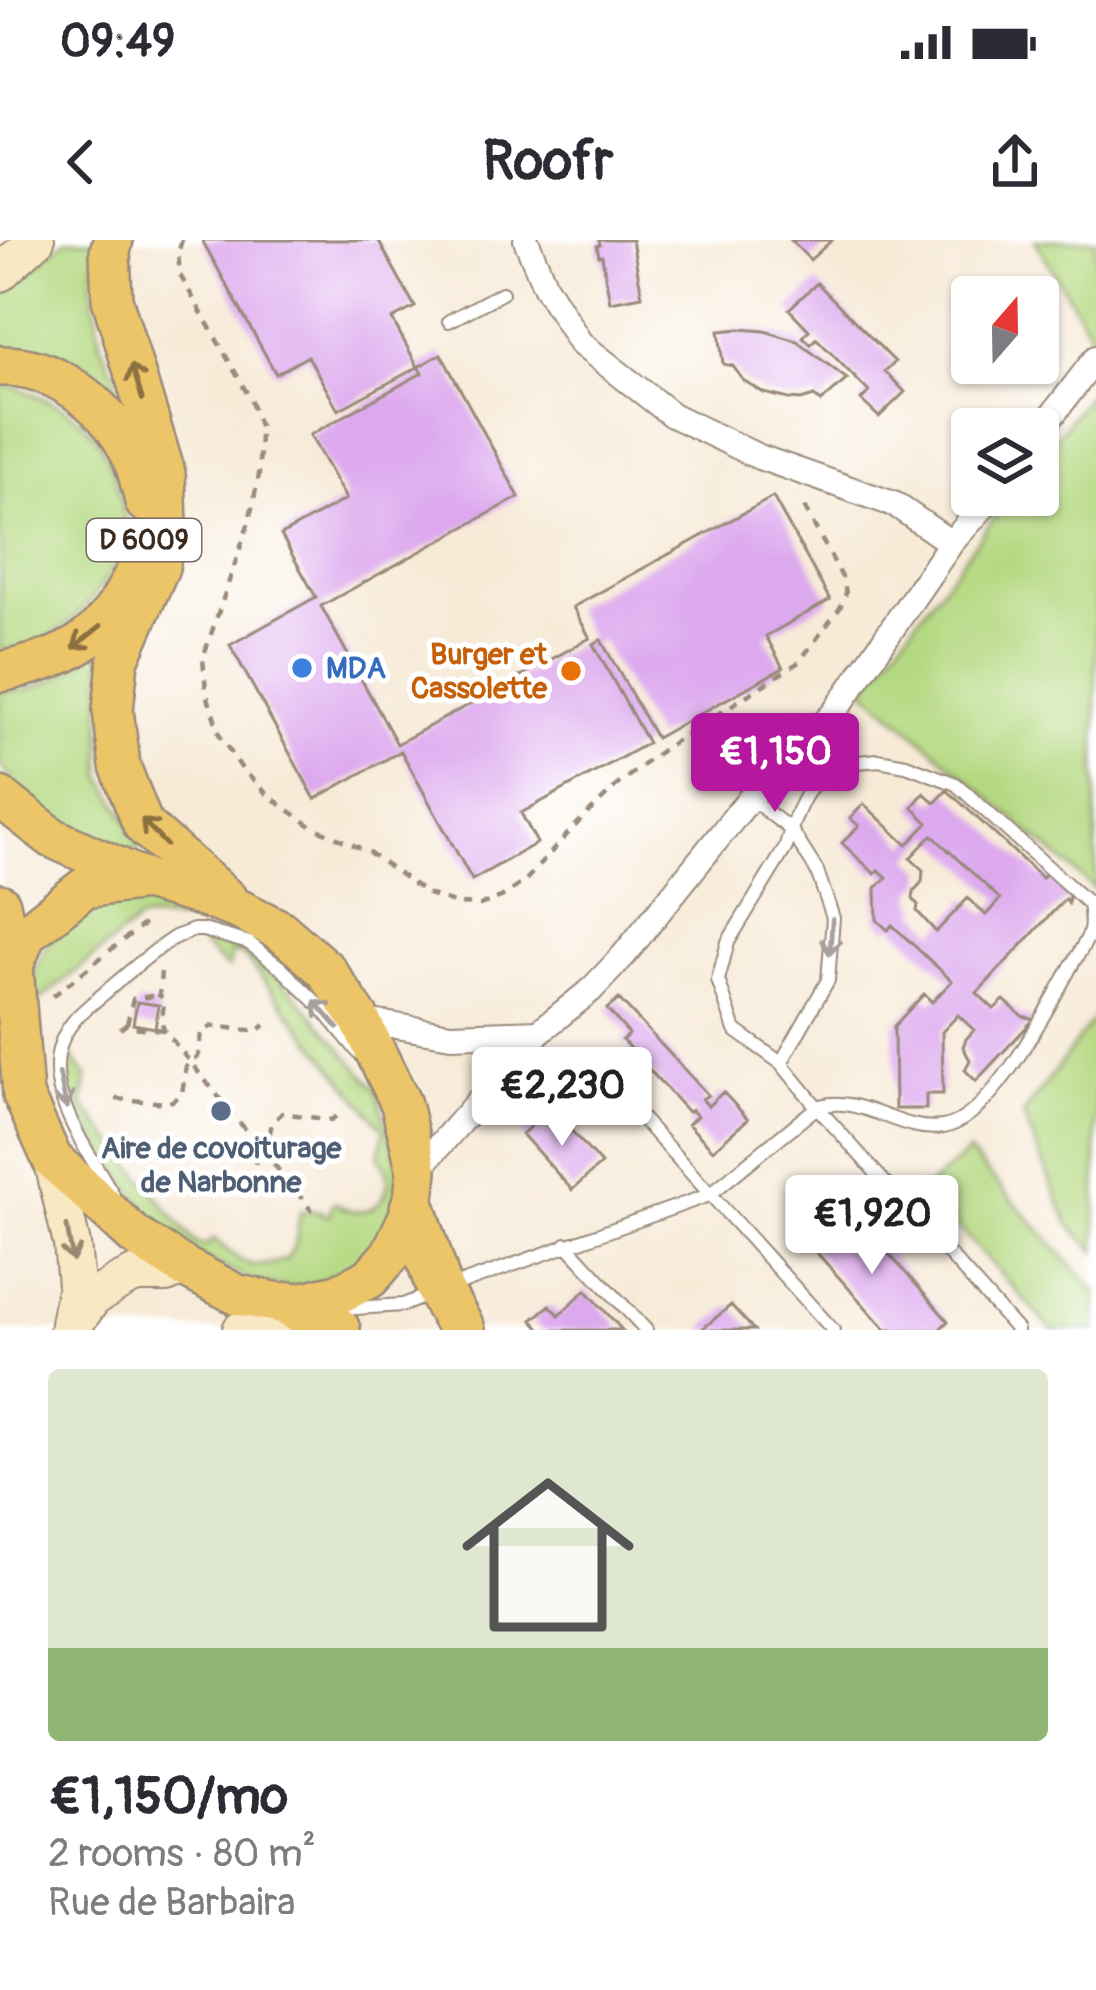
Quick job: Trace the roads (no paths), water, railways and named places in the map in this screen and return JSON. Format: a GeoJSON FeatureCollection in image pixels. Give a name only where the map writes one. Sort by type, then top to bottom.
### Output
{"type":"FeatureCollection","features":[{"type":"Feature","properties":{"kind":"highway"},"geometry":{"type":"LineString","coordinates":[[415,1189],[451,1310]]}},
{"type":"Feature","properties":{"kind":"highway"},"geometry":{"type":"LineString","coordinates":[[281,1317],[337,1330]]}},
{"type":"Feature","properties":{"kind":"main road"},"geometry":{"type":"LineString","coordinates":[[113,240],[112,298],[165,473],[167,524],[159,567],[118,661],[113,710],[120,766],[143,826],[240,910]]}},
{"type":"Feature","properties":{"kind":"main road","name":"D 6009"},"geometry":{"type":"LineString","coordinates":[[0,366],[43,373],[95,405],[130,452],[146,508],[138,566],[103,624],[82,645],[44,663],[0,672]]}},
{"type":"Feature","properties":{"kind":"main road"},"geometry":{"type":"LineString","coordinates":[[0,797],[53,838],[146,880],[240,910],[280,930],[326,970],[360,1020],[401,1104],[415,1189],[392,1254],[370,1278],[281,1317],[184,1268],[135,1236],[52,1159],[0,1042]]}},
{"type":"Feature","properties":{"kind":"main road"},"geometry":{"type":"LineString","coordinates":[[14,966],[26,934],[84,888],[146,880]]}},
{"type":"Feature","properties":{"kind":"main road"},"geometry":{"type":"LineString","coordinates":[[0,904],[14,966],[23,1095]]}},
{"type":"Feature","properties":{"kind":"street"},"geometry":{"type":"LineString","coordinates":[[0,246],[7,240]]}},
{"type":"Feature","properties":{"kind":"street"},"geometry":{"type":"LineString","coordinates":[[0,273],[36,240]]}},
{"type":"Feature","properties":{"kind":"street"},"geometry":{"type":"LineString","coordinates":[[526,240],[545,286],[580,343],[672,415],[759,457],[896,505],[951,543]]}},
{"type":"Feature","properties":{"kind":"street"},"geometry":{"type":"LineString","coordinates":[[1058,408],[1096,358]]}},
{"type":"Feature","properties":{"kind":"street"},"geometry":{"type":"LineString","coordinates":[[415,1189],[539,1032],[591,990],[624,955],[750,798],[834,713],[951,543],[975,516]]}},
{"type":"Feature","properties":{"kind":"street"},"geometry":{"type":"LineString","coordinates":[[360,1020],[451,1035],[539,1032]]}},
{"type":"Feature","properties":{"kind":"street"},"geometry":{"type":"LineString","coordinates":[[52,1159],[72,1244],[76,1285],[69,1330]]}},
{"type":"Feature","properties":{"kind":"street"},"geometry":{"type":"LineString","coordinates":[[69,1330],[93,1298],[121,1281],[136,1274],[166,1274],[184,1268]]}},
{"type":"Feature","properties":{"kind":"street"},"geometry":{"type":"LineString","coordinates":[[241,1330],[281,1317]]}},
{"type":"Feature","properties":{"kind":"lane"},"geometry":{"type":"LineString","coordinates":[[448,321],[502,293]]}},
{"type":"Feature","properties":{"kind":"lane"},"geometry":{"type":"LineString","coordinates":[[281,1317],[403,1305],[451,1310],[566,1244],[709,1195],[817,1107],[830,1102],[910,1124],[944,1127],[978,1109],[1030,1040],[1091,929],[1090,904],[956,784],[878,760],[834,766],[810,787],[786,847],[728,942],[718,980],[736,1030],[781,1064],[817,1107],[1017,1330]]}},
{"type":"Feature","properties":{"kind":"lane"},"geometry":{"type":"LineString","coordinates":[[750,798],[790,830],[817,871],[833,917],[828,980],[781,1064]]}},
{"type":"Feature","properties":{"kind":"lane"},"geometry":{"type":"LineString","coordinates":[[135,1236],[68,1116],[57,1054],[74,1020],[175,937],[194,930],[250,944],[320,1006],[401,1104]]}},
{"type":"Feature","properties":{"kind":"lane"},"geometry":{"type":"LineString","coordinates":[[597,1069],[833,1330]]}},
{"type":"Feature","properties":{"kind":"lane"},"geometry":{"type":"LineString","coordinates":[[566,1244],[646,1330]]}},
{"type":"Feature","properties":{"kind":"place","name":"MDA"},"geometry":{"type":"Point","coordinates":[302,668]}},
{"type":"Feature","properties":{"kind":"place","name":"Burger et Cassolette"},"geometry":{"type":"Point","coordinates":[571,671]}},
{"type":"Feature","properties":{"kind":"place","name":"Aire de covoiturage de Narbonne"},"geometry":{"type":"Point","coordinates":[221,1111]}}]}
